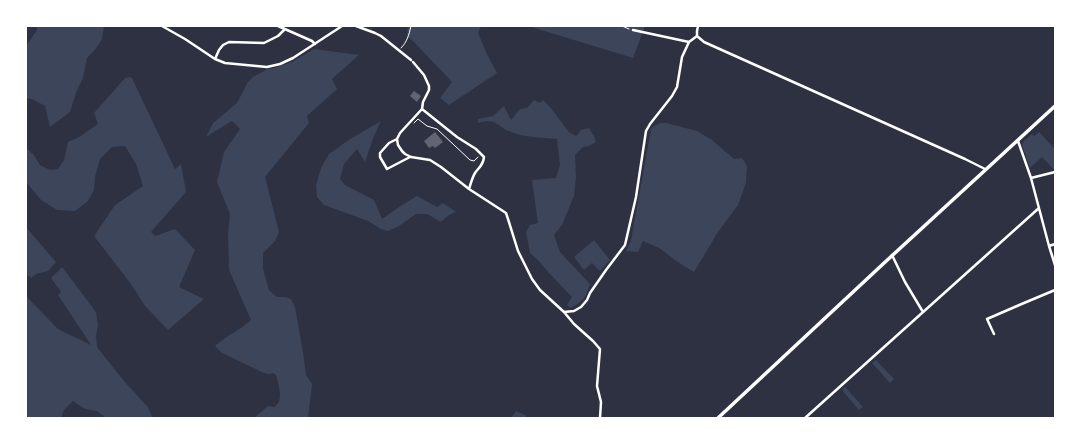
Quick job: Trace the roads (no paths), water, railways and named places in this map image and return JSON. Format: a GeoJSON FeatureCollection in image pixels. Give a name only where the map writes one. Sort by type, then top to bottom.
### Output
{"type":"FeatureCollection","features":[{"type":"Feature","properties":{"kind":"main road"},"geometry":{"type":"LineString","coordinates":[[718,418],[892,255],[1055,106]]}},
{"type":"Feature","properties":{"kind":"street"},"geometry":{"type":"LineString","coordinates":[[162,26],[215,59],[225,63],[267,67],[280,64],[293,58],[342,26]]}},
{"type":"Feature","properties":{"kind":"street"},"geometry":{"type":"LineString","coordinates":[[278,26],[312,41],[315,44]]}},
{"type":"Feature","properties":{"kind":"street"},"geometry":{"type":"LineString","coordinates":[[356,26],[381,36],[399,50],[412,61],[424,75],[429,86],[429,90],[423,102],[422,110],[400,133],[398,145],[402,151],[411,157],[430,160],[469,189],[506,213],[518,251],[532,279],[540,290],[600,349],[598,386],[601,402],[600,418]]}},
{"type":"Feature","properties":{"kind":"street"},"geometry":{"type":"LineString","coordinates":[[697,36],[698,26]]}},
{"type":"Feature","properties":{"kind":"street"},"geometry":{"type":"LineString","coordinates":[[215,59],[223,45],[229,42],[264,43],[278,36],[285,29]]}},
{"type":"Feature","properties":{"kind":"street"},"geometry":{"type":"LineString","coordinates":[[633,30],[689,42]]}},
{"type":"Feature","properties":{"kind":"street"},"geometry":{"type":"LineString","coordinates":[[564,312],[574,311],[588,300],[594,287],[625,245],[636,197],[646,131],[677,87],[682,57],[689,42],[697,36]]}},
{"type":"Feature","properties":{"kind":"street"},"geometry":{"type":"LineString","coordinates":[[697,36],[704,42],[986,169]]}},
{"type":"Feature","properties":{"kind":"street"},"geometry":{"type":"LineString","coordinates":[[422,110],[484,157],[484,162],[471,180],[469,189]]}},
{"type":"Feature","properties":{"kind":"street"},"geometry":{"type":"LineString","coordinates":[[398,139],[388,143],[380,153],[380,157],[387,169],[411,157]]}},
{"type":"Feature","properties":{"kind":"street"},"geometry":{"type":"LineString","coordinates":[[1018,140],[1031,178],[1055,265]]}},
{"type":"Feature","properties":{"kind":"street"},"geometry":{"type":"LineString","coordinates":[[1031,178],[1055,172]]}},
{"type":"Feature","properties":{"kind":"street"},"geometry":{"type":"LineString","coordinates":[[805,418],[1039,208]]}},
{"type":"Feature","properties":{"kind":"street"},"geometry":{"type":"LineString","coordinates":[[1049,246],[1055,244]]}},
{"type":"Feature","properties":{"kind":"street"},"geometry":{"type":"LineString","coordinates":[[892,255],[904,282],[923,312]]}},
{"type":"Feature","properties":{"kind":"street"},"geometry":{"type":"LineString","coordinates":[[994,334],[987,319],[1055,290]]}}]}
